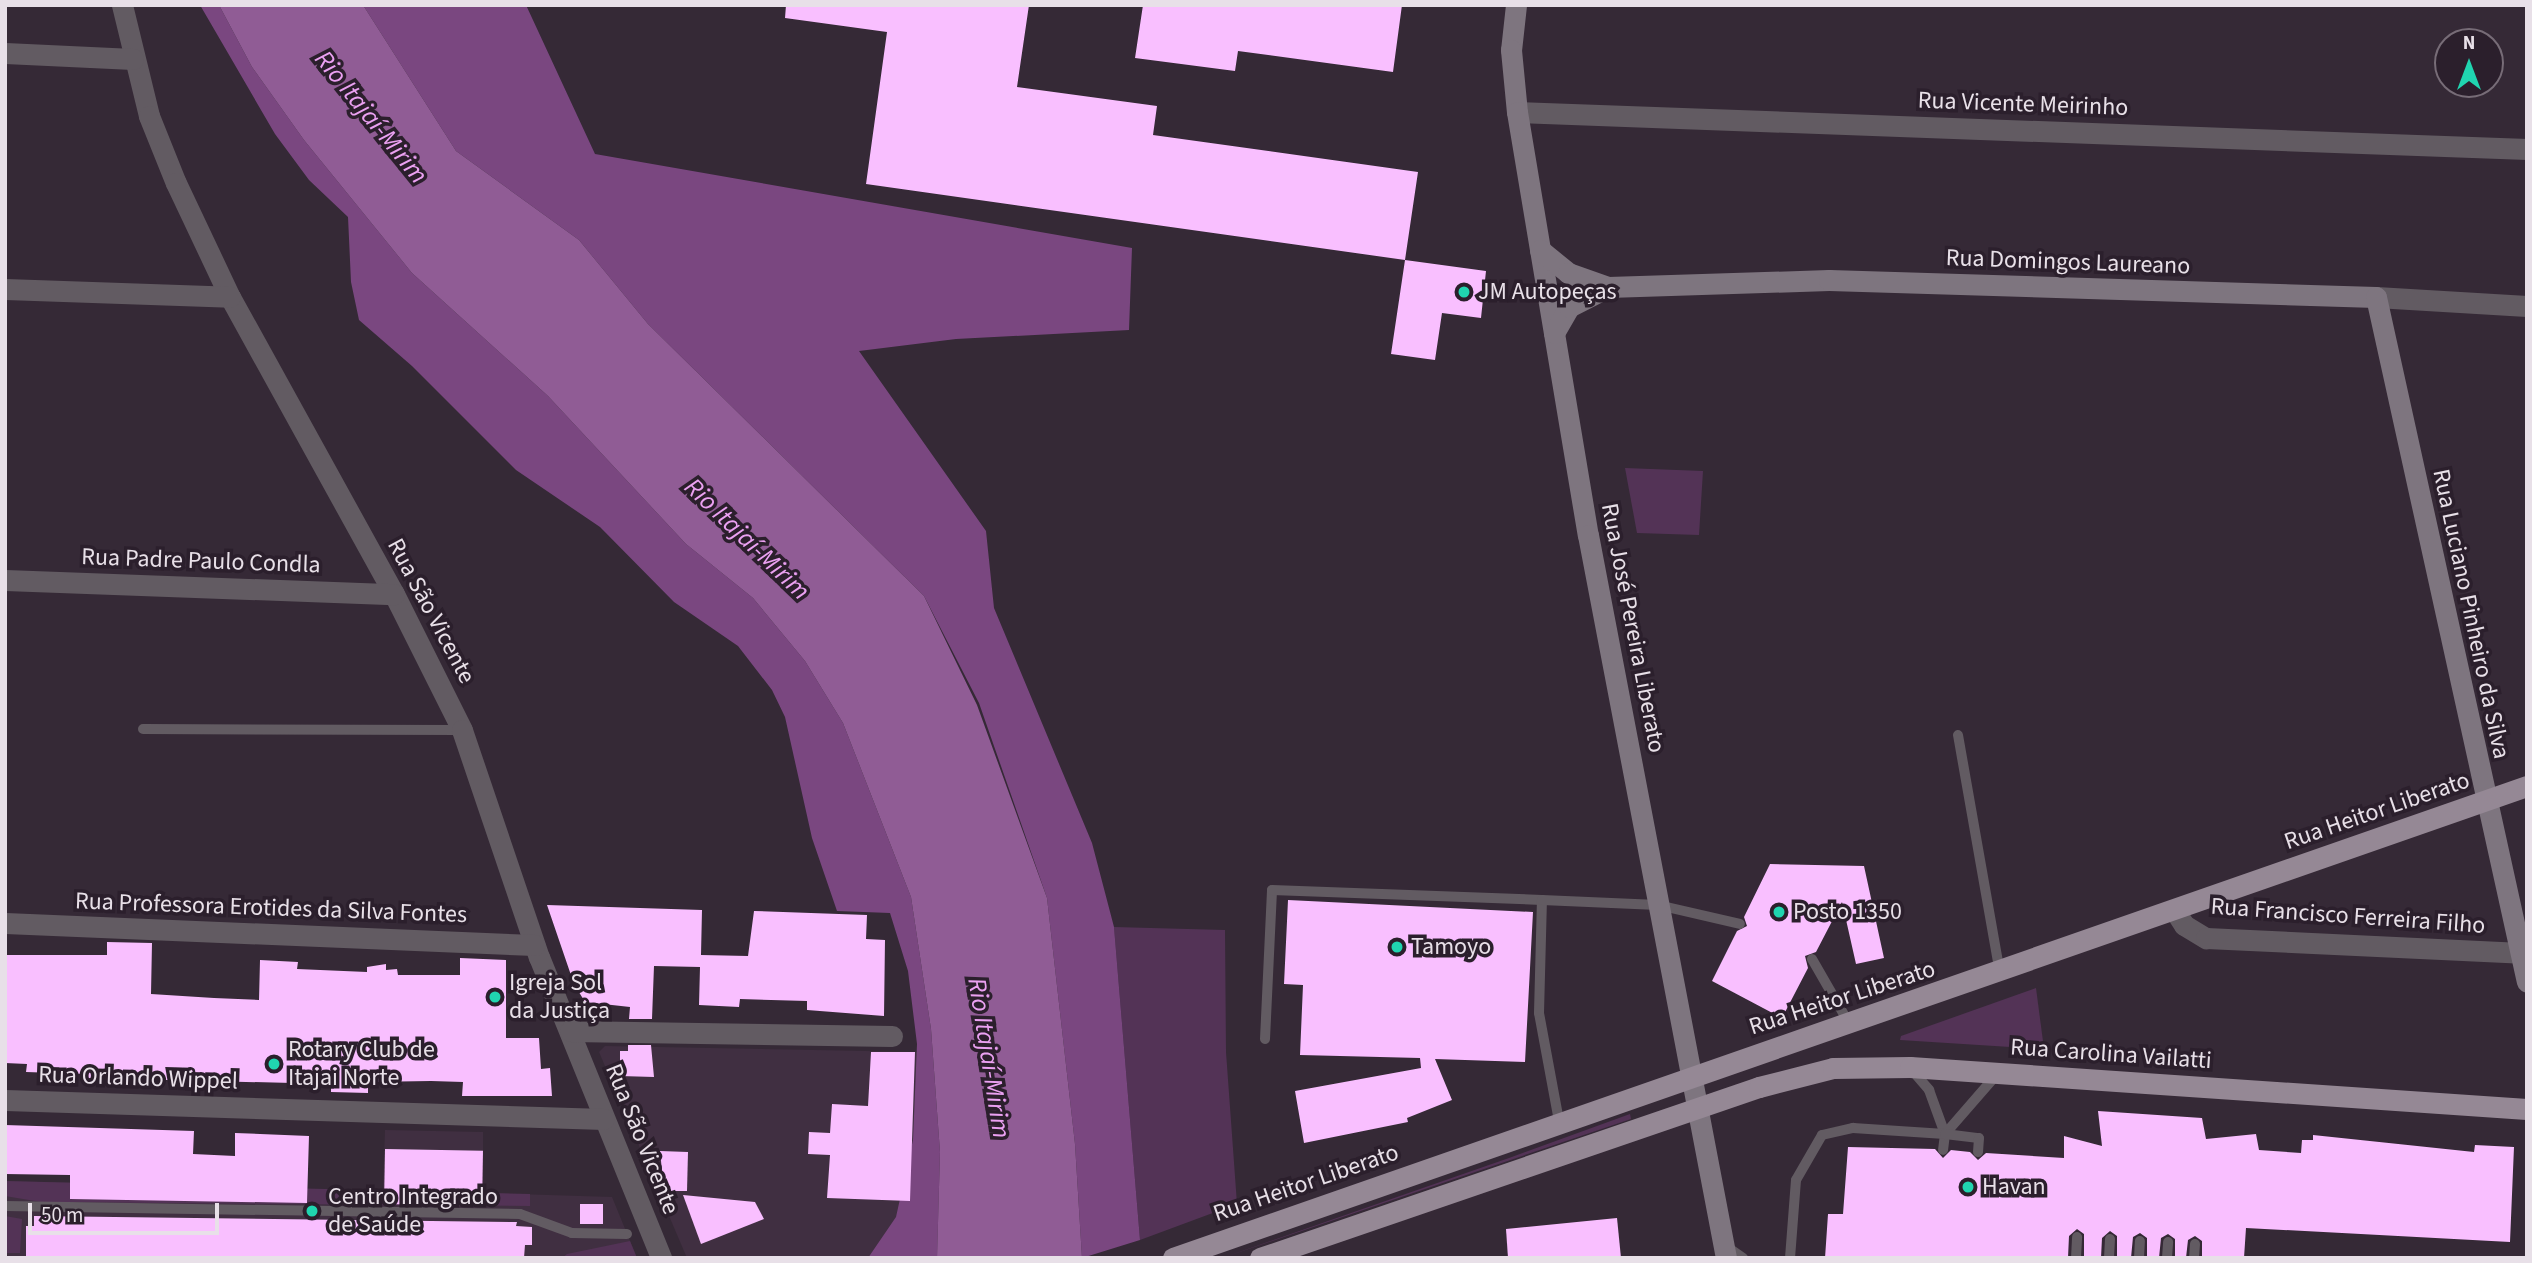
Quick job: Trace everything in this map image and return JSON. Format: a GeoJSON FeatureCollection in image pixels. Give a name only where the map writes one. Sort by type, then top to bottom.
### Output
{"type":"FeatureCollection","features":[{"type":"Feature","properties":{"kind":"main road","name":"Rua José Pereira Liberato"},"geometry":{"type":"LineString","coordinates":[[1516,5],[1511,50],[1517,112],[1540,250],[1658,905],[1725,1251]]}},
{"type":"Feature","properties":{"kind":"main road","name":"Rua Domingos Laureano"},"geometry":{"type":"LineString","coordinates":[[1540,250],[1568,274],[1608,287],[1829,280],[2376,298]]}},
{"type":"Feature","properties":{"kind":"main road","name":"Rua Domingos Laureano"},"geometry":{"type":"LineString","coordinates":[[1554,333],[1569,307],[1608,287]]}},
{"type":"Feature","properties":{"kind":"main road","name":"Rua Luciano Pinheiro da Silva"},"geometry":{"type":"LineString","coordinates":[[2376,298],[2484,802],[2525,953],[2527,982]]}},
{"type":"Feature","properties":{"kind":"main road","name":"Rua Heitor Liberato"},"geometry":{"type":"LineString","coordinates":[[1173,1258],[1559,1121],[1850,1025],[2527,786]]}},
{"type":"Feature","properties":{"kind":"main road","name":"Rua Carolina Vailatti"},"geometry":{"type":"LineString","coordinates":[[1697,1107],[1833,1069],[1910,1067],[2527,1109]]}},
{"type":"Feature","properties":{"kind":"main road"},"geometry":{"type":"LineString","coordinates":[[1260,1258],[1697,1107]]}},
{"type":"Feature","properties":{"kind":"street","name":"Rua São Vicente"},"geometry":{"type":"LineString","coordinates":[[122,5],[133,59],[176,183],[230,297],[394,594],[462,730],[535,945],[661,1258]]}},
{"type":"Feature","properties":{"kind":"street"},"geometry":{"type":"LineString","coordinates":[[5,53],[133,59]]}},
{"type":"Feature","properties":{"kind":"street","name":"Rua Vicente Meirinho"},"geometry":{"type":"LineString","coordinates":[[1517,112],[2527,149]]}},
{"type":"Feature","properties":{"kind":"street"},"geometry":{"type":"LineString","coordinates":[[5,289],[230,297]]}},
{"type":"Feature","properties":{"kind":"street","name":"Rua Domingos Laureano"},"geometry":{"type":"LineString","coordinates":[[2376,298],[2527,306]]}},
{"type":"Feature","properties":{"kind":"street","name":"Rua Padre Paulo Condla"},"geometry":{"type":"LineString","coordinates":[[5,580],[394,594]]}},
{"type":"Feature","properties":{"kind":"street","name":"Rua Francisco Ferreira Filho"},"geometry":{"type":"LineString","coordinates":[[2175,911],[2184,925],[2206,937],[2525,953]]}},
{"type":"Feature","properties":{"kind":"street","name":"Rua Professora Erotides da Silva Fontes"},"geometry":{"type":"LineString","coordinates":[[5,923],[535,945]]}},
{"type":"Feature","properties":{"kind":"street"},"geometry":{"type":"LineString","coordinates":[[570,1031],[891,1036]]}},
{"type":"Feature","properties":{"kind":"street","name":"Rua Orlando Wippel"},"geometry":{"type":"LineString","coordinates":[[5,1100],[604,1119]]}},
{"type":"Feature","properties":{"kind":"lane"},"geometry":{"type":"LineString","coordinates":[[143,729],[462,730]]}},
{"type":"Feature","properties":{"kind":"lane"},"geometry":{"type":"LineString","coordinates":[[1958,735],[2000,972]]}},
{"type":"Feature","properties":{"kind":"lane"},"geometry":{"type":"LineString","coordinates":[[1265,1039],[1272,890],[1658,905],[1740,925]]}},
{"type":"Feature","properties":{"kind":"lane"},"geometry":{"type":"LineString","coordinates":[[1542,900],[1539,1013],[1559,1121]]}},
{"type":"Feature","properties":{"kind":"lane"},"geometry":{"type":"LineString","coordinates":[[1812,959],[1850,1025]]}},
{"type":"Feature","properties":{"kind":"lane"},"geometry":{"type":"LineString","coordinates":[[1910,1067],[1929,1090],[1945,1134],[1943,1150]]}},
{"type":"Feature","properties":{"kind":"lane"},"geometry":{"type":"LineString","coordinates":[[1945,1134],[1998,1073]]}},
{"type":"Feature","properties":{"kind":"lane"},"geometry":{"type":"LineString","coordinates":[[1790,1258],[1796,1181],[1822,1135],[1853,1128],[1945,1134],[1979,1138],[1978,1152]]}},
{"type":"Feature","properties":{"kind":"lane"},"geometry":{"type":"LineString","coordinates":[[5,1206],[391,1216],[520,1214],[572,1233],[627,1234]]}},
{"type":"Feature","properties":{"kind":"lane"},"geometry":{"type":"LineString","coordinates":[[2076,1258],[2077,1237]]}},
{"type":"Feature","properties":{"kind":"lane"},"geometry":{"type":"LineString","coordinates":[[2109,1258],[2110,1239]]}},
{"type":"Feature","properties":{"kind":"lane"},"geometry":{"type":"LineString","coordinates":[[2139,1258],[2140,1241]]}},
{"type":"Feature","properties":{"kind":"lane"},"geometry":{"type":"LineString","coordinates":[[2167,1258],[2168,1242]]}},
{"type":"Feature","properties":{"kind":"lane"},"geometry":{"type":"LineString","coordinates":[[2194,1258],[2195,1244]]}},
{"type":"Feature","properties":{"kind":"lane"},"geometry":{"type":"LineString","coordinates":[[1725,1251],[1744,1258]]}},
{"type":"Feature","properties":{"kind":"shaded area"},"geometry":{"type":"Polygon","coordinates":[[[200,5],[219,5],[252,67],[304,140],[412,273],[548,396],[686,544],[753,598],[805,661],[843,723],[911,897],[931,1029],[940,1152],[937,1258],[868,1258],[896,1217],[913,1140],[917,1044],[908,971],[890,913],[837,911],[812,838],[785,717],[772,690],[738,646],[674,602],[600,527],[516,470],[412,366],[359,320],[351,282],[348,217],[309,180],[275,134],[200,5]]]}},
{"type":"Feature","properties":{"kind":"shaded area"},"geometry":{"type":"Polygon","coordinates":[[[363,5],[526,5],[595,154],[1132,248],[1129,330],[956,339],[859,351],[986,531],[994,608],[1092,843],[1114,927],[1140,1240],[1082,1258],[1075,1144],[1047,898],[979,703],[924,596],[648,324],[579,240],[456,151],[363,5]]]}},
{"type":"Feature","properties":{"kind":"shaded area"},"geometry":{"type":"Polygon","coordinates":[[[1625,468],[1703,471],[1699,535],[1637,533],[1625,468]]]}},
{"type":"Feature","properties":{"kind":"shaded area"},"geometry":{"type":"Polygon","coordinates":[[[1114,927],[1225,930],[1226,1052],[1237,1204],[1140,1240],[1114,927]]]}},
{"type":"Feature","properties":{"kind":"shaded area"},"geometry":{"type":"Polygon","coordinates":[[[2036,988],[2044,1049],[1900,1040],[1901,1036],[2036,988]]]}},
{"type":"Feature","properties":{"kind":"shaded area"},"geometry":{"type":"Polygon","coordinates":[[[605,1046],[918,1052],[952,1258],[687,1258],[599,1052],[605,1046]]]}},
{"type":"Feature","properties":{"kind":"shaded area"},"geometry":{"type":"Polygon","coordinates":[[[1630,1114],[1631,1119],[1222,1258],[1509,1158],[1630,1114]]]}},
{"type":"Feature","properties":{"kind":"shaded area","name":"Centro Integrado de Saúde"},"geometry":{"type":"Polygon","coordinates":[[[385,1130],[483,1132],[483,1193],[612,1197],[637,1258],[5,1258],[5,1181],[383,1191],[385,1130]]]}},
{"type":"Feature","properties":{"kind":"shaded area"},"geometry":{"type":"Polygon","coordinates":[[[5,1181],[530,1194],[530,1206],[41,1202],[5,1196],[5,1181]]]}},
{"type":"Feature","properties":{"kind":"shaded area"},"geometry":{"type":"Polygon","coordinates":[[[5,1216],[22,1219],[20,1253],[5,1253],[5,1216]]]}},
{"type":"Feature","properties":{"kind":"shaded area"},"geometry":{"type":"Polygon","coordinates":[[[630,1241],[637,1258],[562,1258],[567,1254],[630,1241]]]}},
{"type":"Feature","properties":{"kind":"water","name":"Rio Itajaí-Mirim"},"geometry":{"type":"Polygon","coordinates":[[[219,5],[363,5],[456,151],[579,240],[648,324],[924,596],[977,705],[1047,898],[1075,1144],[1082,1258],[937,1258],[940,1152],[931,1029],[911,897],[843,723],[805,661],[753,598],[686,544],[548,396],[412,273],[304,140],[252,67],[219,5]]]}},
{"type":"Feature","properties":{"kind":"building"},"geometry":{"type":"Polygon","coordinates":[[[786,5],[1029,5],[1017,87],[1157,106],[1153,135],[1418,172],[1405,260],[866,184],[887,32],[785,18],[786,5]]]}},
{"type":"Feature","properties":{"kind":"building"},"geometry":{"type":"Polygon","coordinates":[[[1143,5],[1402,5],[1393,72],[1238,51],[1235,71],[1135,58],[1143,5]]]}},
{"type":"Feature","properties":{"kind":"building"},"geometry":{"type":"Polygon","coordinates":[[[1405,260],[1486,271],[1481,318],[1442,313],[1435,360],[1391,354],[1405,260]]]}},
{"type":"Feature","properties":{"kind":"building"},"geometry":{"type":"Polygon","coordinates":[[[1770,864],[1864,866],[1884,958],[1856,964],[1842,902],[1816,952],[1805,956],[1808,968],[1782,1018],[1712,981],[1737,931],[1747,926],[1744,917],[1770,864]]]}},
{"type":"Feature","properties":{"kind":"building","name":"Tamoyo"},"geometry":{"type":"Polygon","coordinates":[[[1288,900],[1533,912],[1525,1062],[1435,1059],[1452,1100],[1407,1118],[1408,1122],[1304,1143],[1295,1091],[1421,1068],[1420,1058],[1300,1055],[1303,985],[1284,984],[1288,900]]]}},
{"type":"Feature","properties":{"kind":"building"},"geometry":{"type":"Polygon","coordinates":[[[547,905],[702,910],[701,955],[748,956],[754,911],[867,915],[866,939],[885,940],[884,1016],[807,1010],[807,1001],[740,999],[739,1007],[699,1005],[700,967],[654,966],[652,1019],[629,1019],[630,1007],[585,1002],[574,984],[547,905]]]}},
{"type":"Feature","properties":{"kind":"building"},"geometry":{"type":"Polygon","coordinates":[[[107,942],[152,943],[151,994],[214,998],[259,1000],[260,960],[298,962],[297,969],[367,972],[367,967],[386,964],[386,970],[397,969],[398,975],[460,975],[460,958],[506,960],[506,1038],[539,1038],[541,1069],[550,1068],[552,1096],[462,1096],[463,1082],[368,1082],[368,1093],[331,1092],[331,1084],[86,1078],[86,1074],[26,1072],[27,1064],[5,1063],[5,955],[107,955],[107,942]]]}},
{"type":"Feature","properties":{"kind":"building"},"geometry":{"type":"Polygon","coordinates":[[[628,1045],[651,1045],[654,1077],[620,1076],[620,1051],[628,1051],[628,1045]]]}},
{"type":"Feature","properties":{"kind":"building"},"geometry":{"type":"Polygon","coordinates":[[[871,1052],[915,1052],[910,1201],[827,1198],[830,1155],[808,1154],[809,1132],[830,1133],[832,1104],[868,1106],[871,1052]]]}},
{"type":"Feature","properties":{"kind":"building"},"geometry":{"type":"Polygon","coordinates":[[[2098,1111],[2202,1118],[2206,1139],[2256,1134],[2259,1150],[2301,1153],[2302,1140],[2313,1140],[2313,1135],[2474,1152],[2475,1145],[2514,1147],[2510,1242],[2246,1228],[2244,1258],[2202,1258],[2202,1241],[2195,1236],[2188,1240],[2186,1258],[2175,1258],[2175,1239],[2168,1234],[2161,1238],[2159,1258],[2147,1258],[2147,1238],[2140,1233],[2133,1237],[2131,1258],[2117,1258],[2117,1236],[2110,1231],[2102,1238],[2101,1258],[2084,1258],[2084,1234],[2077,1229],[2069,1236],[2068,1258],[1825,1258],[1828,1214],[1843,1214],[1848,1147],[1935,1149],[1943,1158],[1951,1150],[1970,1152],[1978,1160],[1986,1153],[2064,1158],[2064,1136],[2102,1146],[2098,1111]]]}},
{"type":"Feature","properties":{"kind":"building"},"geometry":{"type":"Polygon","coordinates":[[[5,1125],[194,1131],[193,1154],[235,1156],[235,1133],[309,1136],[307,1203],[70,1199],[70,1175],[5,1174],[5,1125]]]}},
{"type":"Feature","properties":{"kind":"building"},"geometry":{"type":"Polygon","coordinates":[[[385,1149],[483,1151],[482,1206],[384,1204],[385,1149]]]}},
{"type":"Feature","properties":{"kind":"building"},"geometry":{"type":"Polygon","coordinates":[[[660,1151],[688,1152],[687,1191],[664,1191],[660,1151]]]}},
{"type":"Feature","properties":{"kind":"building"},"geometry":{"type":"Polygon","coordinates":[[[683,1195],[755,1202],[764,1219],[701,1244],[683,1195]]]}},
{"type":"Feature","properties":{"kind":"building"},"geometry":{"type":"Polygon","coordinates":[[[580,1204],[603,1204],[603,1224],[580,1224],[580,1204]]]}},
{"type":"Feature","properties":{"kind":"building"},"geometry":{"type":"Polygon","coordinates":[[[34,1216],[517,1222],[516,1226],[532,1227],[532,1245],[525,1245],[524,1258],[26,1258],[26,1226],[34,1226],[34,1216]]]}},
{"type":"Feature","properties":{"kind":"building"},"geometry":{"type":"Polygon","coordinates":[[[1617,1218],[1621,1258],[1508,1258],[1506,1229],[1617,1218]]]}},
{"type":"Feature","properties":{"kind":"place","name":"JM Autopeças"},"geometry":{"type":"Point","coordinates":[1464,292]}},
{"type":"Feature","properties":{"kind":"place","name":"Posto 1350"},"geometry":{"type":"Point","coordinates":[1779,912]}},
{"type":"Feature","properties":{"kind":"place","name":"Tamoyo"},"geometry":{"type":"Point","coordinates":[1397,947]}},
{"type":"Feature","properties":{"kind":"place","name":"Igreja Sol da Justiça"},"geometry":{"type":"Point","coordinates":[495,997]}},
{"type":"Feature","properties":{"kind":"place","name":"Rotary Club de Itajai Norte"},"geometry":{"type":"Point","coordinates":[274,1064]}},
{"type":"Feature","properties":{"kind":"place","name":"Havan"},"geometry":{"type":"Point","coordinates":[1968,1187]}},
{"type":"Feature","properties":{"kind":"place","name":"Centro Integrado de Saúde"},"geometry":{"type":"Point","coordinates":[312,1211]}}]}
